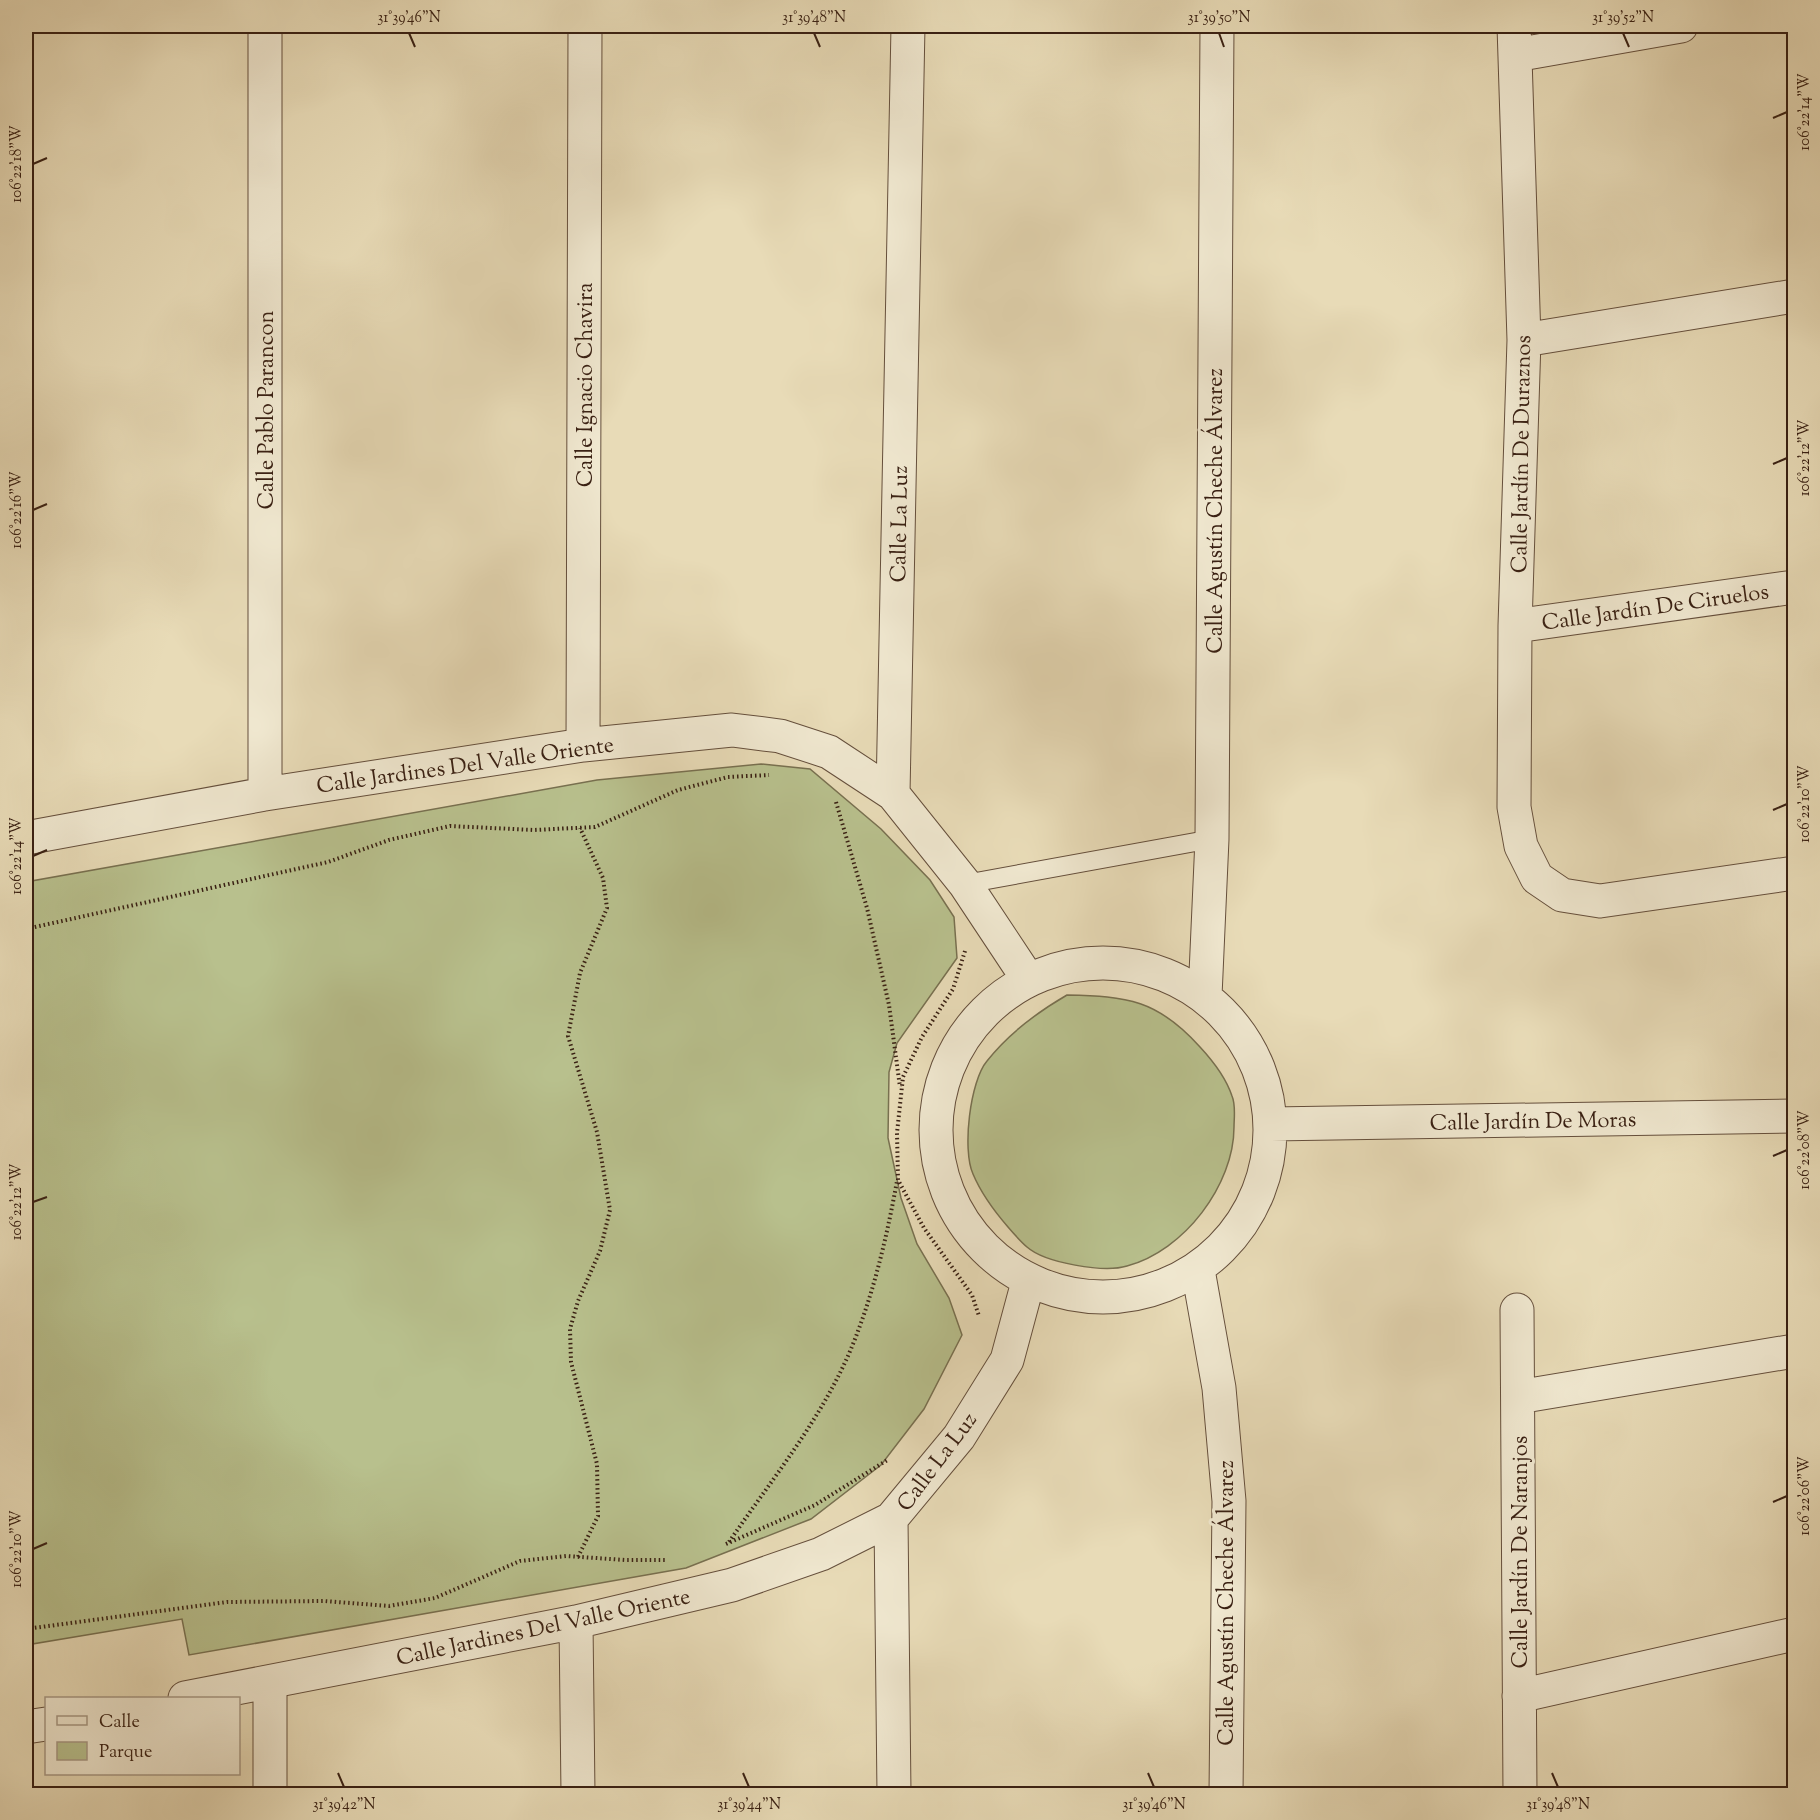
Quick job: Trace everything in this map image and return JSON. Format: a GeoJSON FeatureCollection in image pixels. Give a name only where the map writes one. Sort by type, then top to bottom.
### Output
{"type":"FeatureCollection","features":[{"type":"Feature","properties":{"kind":"street","name":"Calle Pablo Parancon"},"geometry":{"type":"LineString","coordinates":[[265,26],[265,794]]}},
{"type":"Feature","properties":{"kind":"street","name":"Calle Ignacio Chavira"},"geometry":{"type":"LineString","coordinates":[[583,745],[585,26]]}},
{"type":"Feature","properties":{"kind":"street","name":"Calle La Luz"},"geometry":{"type":"LineString","coordinates":[[893,794],[908,26]]}},
{"type":"Feature","properties":{"kind":"street","name":"Calle Agustín Cheche Álvarez"},"geometry":{"type":"LineString","coordinates":[[1205,996],[1212,839],[1217,26]]}},
{"type":"Feature","properties":{"kind":"street"},"geometry":{"type":"LineString","coordinates":[[1514,40],[1681,26]]}},
{"type":"Feature","properties":{"kind":"street","name":"Calle Jardín De Duraznos"},"geometry":{"type":"LineString","coordinates":[[1514,40],[1524,340],[1515,626],[1514,807],[1521,846],[1537,878],[1562,895],[1600,901],[1794,873]]}},
{"type":"Feature","properties":{"kind":"street"},"geometry":{"type":"LineString","coordinates":[[1524,340],[1794,297]]}},
{"type":"Feature","properties":{"kind":"street","name":"Calle Jardín De Ciruelos"},"geometry":{"type":"LineString","coordinates":[[1515,626],[1794,587]]}},
{"type":"Feature","properties":{"kind":"street","name":"Calle Jardines Del Valle Oriente"},"geometry":{"type":"LineString","coordinates":[[26,837],[265,794],[583,745],[732,730],[780,736],[829,752],[893,794]]}},
{"type":"Feature","properties":{"kind":"street"},"geometry":{"type":"LineString","coordinates":[[893,794],[965,884],[1028,979]]}},
{"type":"Feature","properties":{"kind":"street"},"geometry":{"type":"LineString","coordinates":[[1080,963],[1124,963],[1167,974],[1205,996],[1239,1032],[1261,1076],[1271,1124],[1267,1166],[1253,1207],[1230,1242],[1198,1270],[1158,1290],[1115,1299],[1070,1296],[1028,1282],[984,1250],[953,1207],[936,1157],[936,1103],[953,1052],[985,1009],[1028,979],[1080,963]]}},
{"type":"Feature","properties":{"kind":"street","name":"Calle Jardín De Moras"},"geometry":{"type":"LineString","coordinates":[[1271,1124],[1794,1116]]}},
{"type":"Feature","properties":{"kind":"street","name":"Calle Agustín Cheche Álvarez"},"geometry":{"type":"LineString","coordinates":[[1198,1270],[1219,1388],[1229,1501],[1226,1794]]}},
{"type":"Feature","properties":{"kind":"street","name":"Calle La Luz"},"geometry":{"type":"LineString","coordinates":[[894,1794],[891,1519],[959,1437],[1007,1360],[1028,1282]]}},
{"type":"Feature","properties":{"kind":"street","name":"Calle Jardín De Naranjos"},"geometry":{"type":"LineString","coordinates":[[1517,1310],[1520,1794]]}},
{"type":"Feature","properties":{"kind":"street"},"geometry":{"type":"LineString","coordinates":[[1518,1397],[1794,1351]]}},
{"type":"Feature","properties":{"kind":"street","name":"Calle Jardines Del Valle Oriente"},"geometry":{"type":"LineString","coordinates":[[190,1697],[576,1622],[732,1585],[821,1554],[891,1519]]}},
{"type":"Feature","properties":{"kind":"street"},"geometry":{"type":"LineString","coordinates":[[576,1622],[578,1794]]}},
{"type":"Feature","properties":{"kind":"street"},"geometry":{"type":"LineString","coordinates":[[1519,1696],[1794,1634]]}},
{"type":"Feature","properties":{"kind":"street"},"geometry":{"type":"LineString","coordinates":[[270,1683],[270,1794]]}},
{"type":"Feature","properties":{"kind":"street"},"geometry":{"type":"LineString","coordinates":[[26,1727],[45,1724]]}},
{"type":"Feature","properties":{"kind":"lane"},"geometry":{"type":"LineString","coordinates":[[965,884],[1212,839]]}},
{"type":"Feature","properties":{"kind":"path"},"geometry":{"type":"LineString","coordinates":[[26,929],[328,862],[389,840],[450,826],[534,830],[595,827],[678,790],[728,777],[775,775]]}},
{"type":"Feature","properties":{"kind":"path"},"geometry":{"type":"LineString","coordinates":[[833,793],[867,908],[884,983],[901,1094]]}},
{"type":"Feature","properties":{"kind":"path"},"geometry":{"type":"LineString","coordinates":[[578,1557],[598,1516],[597,1464],[571,1362],[570,1329],[578,1301],[600,1251],[610,1210],[597,1132],[568,1036],[580,973],[607,908],[603,878],[580,828]]}},
{"type":"Feature","properties":{"kind":"path"},"geometry":{"type":"LineString","coordinates":[[728,1543],[814,1419],[852,1345],[885,1246],[898,1180],[897,1133],[903,1077],[922,1037],[953,989],[966,950],[964,941]]}},
{"type":"Feature","properties":{"kind":"path"},"geometry":{"type":"LineString","coordinates":[[898,1180],[924,1228],[972,1295],[981,1319]]}},
{"type":"Feature","properties":{"kind":"path"},"geometry":{"type":"LineString","coordinates":[[718,1548],[815,1505],[899,1454]]}},
{"type":"Feature","properties":{"kind":"path"},"geometry":{"type":"LineString","coordinates":[[26,1629],[227,1602],[324,1600],[389,1606],[435,1598],[520,1561],[578,1557],[676,1560]]}},
{"type":"Feature","properties":{"kind":"green space"},"geometry":{"type":"Polygon","coordinates":[[[761,764],[810,769],[881,829],[930,880],[954,917],[957,958],[897,1043],[889,1072],[888,1138],[901,1198],[917,1244],[949,1298],[962,1335],[924,1409],[881,1465],[811,1519],[686,1568],[189,1655],[182,1619],[26,1645],[26,882],[597,780],[761,764]]]}},
{"type":"Feature","properties":{"kind":"green space"},"geometry":{"type":"Polygon","coordinates":[[[1067,995],[1124,1000],[1155,1010],[1170,1019],[1185,1031],[1210,1058],[1223,1076],[1233,1100],[1232,1149],[1215,1193],[1202,1213],[1168,1246],[1148,1258],[1127,1266],[1104,1268],[1075,1265],[1036,1253],[1019,1240],[993,1209],[976,1181],[970,1163],[969,1116],[981,1071],[995,1051],[1014,1033],[1034,1016],[1067,995]]]}}]}
